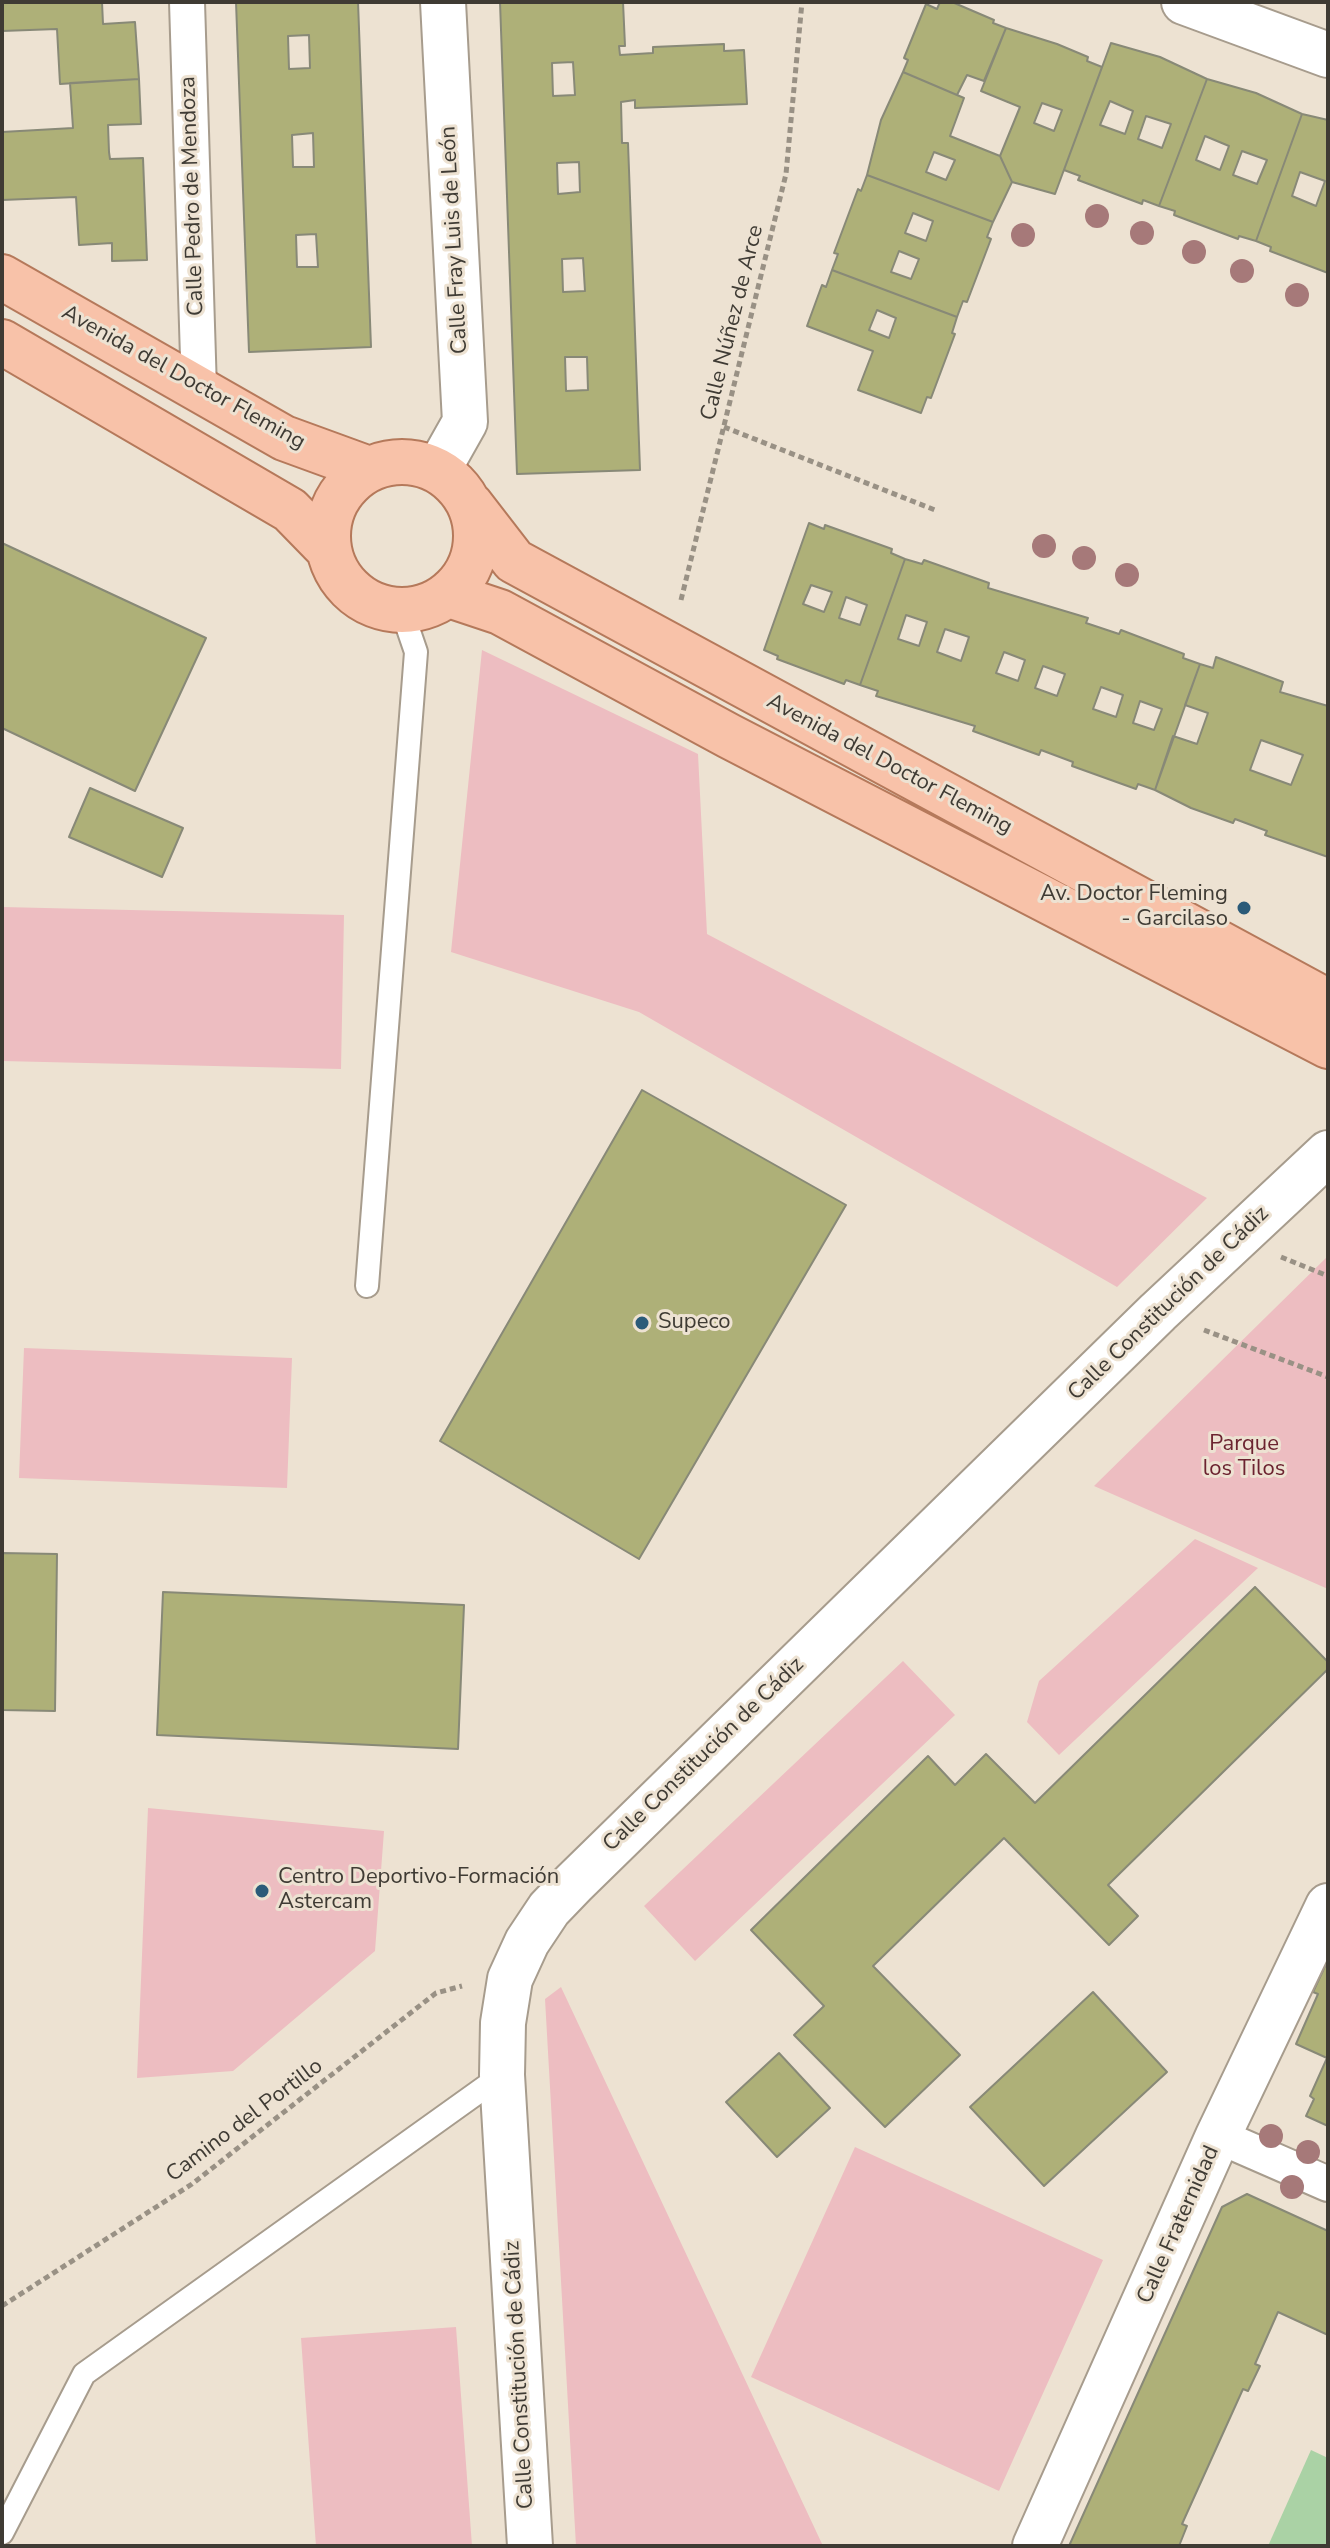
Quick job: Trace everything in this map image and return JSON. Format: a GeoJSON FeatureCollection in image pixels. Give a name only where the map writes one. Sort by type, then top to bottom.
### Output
{"type":"FeatureCollection","features":[{"type":"Feature","properties":{"kind":"main road","name":"Avenida del Doctor Fleming"},"geometry":{"type":"LineString","coordinates":[[2,277],[284,438],[369,469]]}},
{"type":"Feature","properties":{"kind":"main road"},"geometry":{"type":"LineString","coordinates":[[8,356],[290,510],[328,549]]}},
{"type":"Feature","properties":{"kind":"main road"},"geometry":{"type":"LineString","coordinates":[[391,461],[415,462],[438,470],[456,484],[470,504],[477,528],[476,553],[466,576],[449,595],[427,607],[402,611],[376,606],[354,593],[337,573],[328,549],[328,524],[335,502],[349,482],[369,469],[391,461]]}},
{"type":"Feature","properties":{"kind":"main road","name":"Avenida del Doctor Fleming"},"geometry":{"type":"LineString","coordinates":[[470,504],[514,561],[1328,1002]]}},
{"type":"Feature","properties":{"kind":"main road"},"geometry":{"type":"LineString","coordinates":[[449,595],[500,612],[729,736],[1328,1046]]}},
{"type":"Feature","properties":{"kind":"street","name":"Calle Pedro de Mendoza"},"geometry":{"type":"LineString","coordinates":[[187,2],[199,390]]}},
{"type":"Feature","properties":{"kind":"street","name":"Calle Fray Luis de León"},"geometry":{"type":"LineString","coordinates":[[438,470],[465,422],[443,2]]}},
{"type":"Feature","properties":{"kind":"street"},"geometry":{"type":"LineString","coordinates":[[1184,2],[1328,55]]}},
{"type":"Feature","properties":{"kind":"street","name":"Calle Constitución de Cádiz"},"geometry":{"type":"LineString","coordinates":[[530,2546],[502,2075],[503,2023],[510,1979],[527,1942],[549,1909],[574,1883],[1158,1312],[1328,1153]]}},
{"type":"Feature","properties":{"kind":"street","name":"Calle Fraternidad"},"geometry":{"type":"LineString","coordinates":[[1035,2546],[1218,2136],[1328,1906]]}},
{"type":"Feature","properties":{"kind":"street"},"geometry":{"type":"LineString","coordinates":[[1218,2136],[1328,2184]]}},
{"type":"Feature","properties":{"kind":"lane"},"geometry":{"type":"LineString","coordinates":[[367,1286],[416,652],[402,611]]}},
{"type":"Feature","properties":{"kind":"lane"},"geometry":{"type":"LineString","coordinates":[[2,2533],[84,2374],[502,2075]]}},
{"type":"Feature","properties":{"kind":"path","name":"Calle Núñez de Arce"},"geometry":{"type":"LineString","coordinates":[[669,647],[786,174],[802,2]]}},
{"type":"Feature","properties":{"kind":"path"},"geometry":{"type":"LineString","coordinates":[[724,427],[935,510]]}},
{"type":"Feature","properties":{"kind":"path"},"geometry":{"type":"LineString","coordinates":[[1158,1312],[1328,1377]]}},
{"type":"Feature","properties":{"kind":"path","name":"Camino del Portillo"},"geometry":{"type":"LineString","coordinates":[[2,2306],[192,2184],[436,1993],[510,1979]]}},
{"type":"Feature","properties":{"kind":"green space"},"geometry":{"type":"Polygon","coordinates":[[[482,650],[698,754],[707,934],[1207,1198],[1117,1287],[639,1012],[451,952],[482,650]]]}},
{"type":"Feature","properties":{"kind":"green space"},"geometry":{"type":"Polygon","coordinates":[[[2,907],[344,915],[341,1069],[2,1061],[2,907]]]}},
{"type":"Feature","properties":{"kind":"green space","name":"Parque los Tilos"},"geometry":{"type":"Polygon","coordinates":[[[1328,1256],[1328,1589],[1094,1486],[1328,1256]]]}},
{"type":"Feature","properties":{"kind":"green space"},"geometry":{"type":"Polygon","coordinates":[[[24,1348],[292,1358],[287,1488],[19,1478],[24,1348]]]}},
{"type":"Feature","properties":{"kind":"green space"},"geometry":{"type":"Polygon","coordinates":[[[1195,1539],[1258,1568],[1059,1755],[1027,1722],[1039,1681],[1195,1539]]]}},
{"type":"Feature","properties":{"kind":"green space"},"geometry":{"type":"Polygon","coordinates":[[[903,1661],[955,1715],[695,1961],[644,1906],[903,1661]]]}},
{"type":"Feature","properties":{"kind":"green space","name":"Centro Deportivo-Formación Astercam"},"geometry":{"type":"Polygon","coordinates":[[[148,1808],[384,1831],[375,1951],[233,2071],[137,2078],[148,1808]]]}},
{"type":"Feature","properties":{"kind":"green space"},"geometry":{"type":"Polygon","coordinates":[[[561,1987],[823,2546],[576,2546],[545,1999],[561,1987]]]}},
{"type":"Feature","properties":{"kind":"green space"},"geometry":{"type":"Polygon","coordinates":[[[855,2147],[1103,2260],[999,2491],[751,2377],[855,2147]]]}},
{"type":"Feature","properties":{"kind":"green space"},"geometry":{"type":"Polygon","coordinates":[[[456,2327],[472,2546],[316,2546],[301,2338],[456,2327]]]}},
{"type":"Feature","properties":{"kind":"shaded area"},"geometry":{"type":"Polygon","coordinates":[[[1311,2450],[1328,2458],[1328,2546],[1268,2546],[1311,2450]]]}},
{"type":"Feature","properties":{"kind":"building"},"geometry":{"type":"Polygon","coordinates":[[[2,2],[102,2],[103,24],[135,22],[139,79],[60,84],[57,29],[2,31],[2,2]]]}},
{"type":"Feature","properties":{"kind":"building"},"geometry":{"type":"Polygon","coordinates":[[[236,2],[358,2],[371,347],[249,352],[236,2]],[[309,35],[288,36],[289,69],[310,68],[309,35]],[[313,133],[292,135],[293,167],[314,167],[313,133]],[[316,234],[296,235],[297,267],[318,267],[316,234]]]}},
{"type":"Feature","properties":{"kind":"building"},"geometry":{"type":"Polygon","coordinates":[[[500,2],[623,2],[625,46],[619,46],[620,55],[653,53],[653,47],[724,44],[724,51],[744,50],[747,104],[635,108],[635,100],[621,102],[622,143],[628,143],[640,470],[517,474],[500,2]],[[573,62],[552,63],[553,96],[575,95],[573,62]],[[579,162],[557,163],[558,194],[580,192],[579,162]],[[583,258],[562,259],[563,292],[585,291],[583,258]],[[565,357],[566,391],[588,390],[587,357],[565,357]]]}},
{"type":"Feature","properties":{"kind":"building"},"geometry":{"type":"Polygon","coordinates":[[[940,2],[952,2],[1006,28],[984,81],[967,75],[957,95],[903,72],[908,60],[904,58],[926,4],[937,9],[940,2]]]}},
{"type":"Feature","properties":{"kind":"building"},"geometry":{"type":"Polygon","coordinates":[[[1006,28],[1057,44],[1088,57],[1087,61],[1102,67],[1055,194],[1012,182],[1000,156],[1020,107],[981,91],[1006,28]],[[1042,103],[1034,123],[1054,131],[1062,110],[1042,103]]]}},
{"type":"Feature","properties":{"kind":"building"},"geometry":{"type":"Polygon","coordinates":[[[1111,43],[1160,57],[1207,79],[1159,206],[1143,200],[1142,204],[1078,180],[1080,176],[1064,170],[1111,43]],[[1110,101],[1100,125],[1125,134],[1133,111],[1110,101]],[[1146,116],[1138,139],[1162,148],[1171,124],[1146,116]]]}},
{"type":"Feature","properties":{"kind":"building"},"geometry":{"type":"Polygon","coordinates":[[[903,72],[964,98],[950,136],[1000,156],[1012,182],[993,222],[867,175],[881,120],[903,72]],[[934,152],[926,172],[946,180],[955,160],[934,152]]]}},
{"type":"Feature","properties":{"kind":"building"},"geometry":{"type":"Polygon","coordinates":[[[139,79],[141,124],[108,125],[109,152],[110,159],[143,158],[147,260],[112,261],[112,243],[79,245],[76,197],[2,200],[2,132],[73,128],[70,83],[139,79]]]}},
{"type":"Feature","properties":{"kind":"building"},"geometry":{"type":"Polygon","coordinates":[[[1207,79],[1256,93],[1302,114],[1256,241],[1239,236],[1238,239],[1174,215],[1175,211],[1159,206],[1207,79]],[[1205,136],[1196,160],[1220,170],[1229,146],[1205,136]],[[1242,151],[1233,175],[1257,184],[1267,160],[1242,151]]]}},
{"type":"Feature","properties":{"kind":"building"},"geometry":{"type":"Polygon","coordinates":[[[1302,114],[1328,120],[1328,273],[1270,251],[1271,247],[1256,241],[1302,114]],[[1300,172],[1292,196],[1316,206],[1325,181],[1300,172]]]}},
{"type":"Feature","properties":{"kind":"building"},"geometry":{"type":"Polygon","coordinates":[[[867,175],[993,222],[987,237],[991,239],[967,302],[963,301],[957,317],[832,270],[838,254],[834,253],[858,189],[861,191],[867,175]],[[913,213],[905,233],[926,241],[933,221],[913,213]],[[899,251],[891,272],[911,279],[919,259],[899,251]]]}},
{"type":"Feature","properties":{"kind":"building"},"geometry":{"type":"Polygon","coordinates":[[[832,270],[957,317],[952,333],[955,334],[931,398],[927,397],[921,413],[858,390],[873,351],[807,326],[822,285],[826,287],[832,270]],[[877,310],[869,330],[889,338],[896,318],[877,310]]]}},
{"type":"Feature","properties":{"kind":"building"},"geometry":{"type":"Polygon","coordinates":[[[809,523],[824,529],[825,525],[892,549],[891,553],[905,559],[860,685],[846,680],[844,684],[777,659],[778,656],[764,650],[809,523]],[[811,585],[803,604],[824,612],[832,592],[811,585]],[[846,597],[839,618],[860,625],[867,605],[846,597]]]}},
{"type":"Feature","properties":{"kind":"building"},"geometry":{"type":"Polygon","coordinates":[[[2,543],[206,638],[135,791],[2,728],[2,543]]]}},
{"type":"Feature","properties":{"kind":"building"},"geometry":{"type":"Polygon","coordinates":[[[905,559],[922,564],[924,560],[989,583],[988,588],[1088,618],[1086,623],[1119,634],[1121,630],[1184,654],[1183,658],[1200,664],[1155,790],[1138,784],[1136,789],[1072,766],[1073,762],[1041,750],[1039,755],[973,731],[975,726],[876,696],[878,691],[860,685],[905,559]],[[906,615],[898,639],[919,646],[927,622],[906,615]],[[945,629],[937,652],[961,661],[969,637],[945,629]],[[1004,652],[996,673],[1018,681],[1025,660],[1004,652]],[[1043,666],[1035,688],[1057,696],[1065,674],[1043,666]],[[1101,687],[1093,709],[1116,717],[1123,695],[1101,687]],[[1140,701],[1133,723],[1154,730],[1162,709],[1140,701]]]}},
{"type":"Feature","properties":{"kind":"building"},"geometry":{"type":"Polygon","coordinates":[[[1216,657],[1283,682],[1280,692],[1328,706],[1328,857],[1265,835],[1267,831],[1235,819],[1233,823],[1191,808],[1155,790],[1173,736],[1197,744],[1208,713],[1185,705],[1200,664],[1213,668],[1216,657]],[[1261,740],[1250,770],[1291,785],[1303,755],[1261,740]]]}},
{"type":"Feature","properties":{"kind":"building"},"geometry":{"type":"Polygon","coordinates":[[[90,788],[183,828],[162,877],[69,837],[90,788]]]}},
{"type":"Feature","properties":{"kind":"building","name":"Supeco"},"geometry":{"type":"Polygon","coordinates":[[[642,1090],[846,1205],[639,1559],[440,1441],[642,1090]]]}},
{"type":"Feature","properties":{"kind":"building"},"geometry":{"type":"Polygon","coordinates":[[[2,1553],[57,1554],[55,1711],[2,1710],[2,1553]]]}},
{"type":"Feature","properties":{"kind":"building"},"geometry":{"type":"Polygon","coordinates":[[[1255,1587],[1328,1662],[1328,1669],[1108,1885],[1138,1916],[1109,1945],[1004,1838],[873,1966],[960,2055],[885,2127],[794,2035],[824,2006],[751,1930],[928,1756],[955,1785],[986,1754],[1035,1803],[1255,1587]]]}},
{"type":"Feature","properties":{"kind":"building"},"geometry":{"type":"Polygon","coordinates":[[[163,1592],[464,1605],[458,1749],[157,1735],[163,1592]]]}},
{"type":"Feature","properties":{"kind":"building"},"geometry":{"type":"Polygon","coordinates":[[[1327,1962],[1328,2126],[1306,2116],[1314,2099],[1310,2096],[1327,2058],[1296,2044],[1318,1994],[1313,1992],[1327,1962]]]}},
{"type":"Feature","properties":{"kind":"building"},"geometry":{"type":"Polygon","coordinates":[[[1093,1992],[1167,2072],[1044,2186],[970,2107],[1093,1992]]]}},
{"type":"Feature","properties":{"kind":"building"},"geometry":{"type":"Polygon","coordinates":[[[779,2053],[830,2108],[777,2157],[726,2102],[779,2053]]]}},
{"type":"Feature","properties":{"kind":"building"},"geometry":{"type":"Polygon","coordinates":[[[1247,2194],[1328,2231],[1328,2335],[1278,2312],[1255,2364],[1260,2366],[1248,2391],[1243,2389],[1182,2524],[1187,2526],[1179,2546],[1069,2546],[1222,2207],[1247,2194]]]}},
{"type":"Feature","properties":{"kind":"place","name":"Av. Doctor Fleming - Garcilaso"},"geometry":{"type":"Point","coordinates":[1244,908]}},
{"type":"Feature","properties":{"kind":"place","name":"Supeco"},"geometry":{"type":"Point","coordinates":[642,1323]}},
{"type":"Feature","properties":{"kind":"place","name":"Centro Deportivo-Formación Astercam"},"geometry":{"type":"Point","coordinates":[262,1891]}}]}
